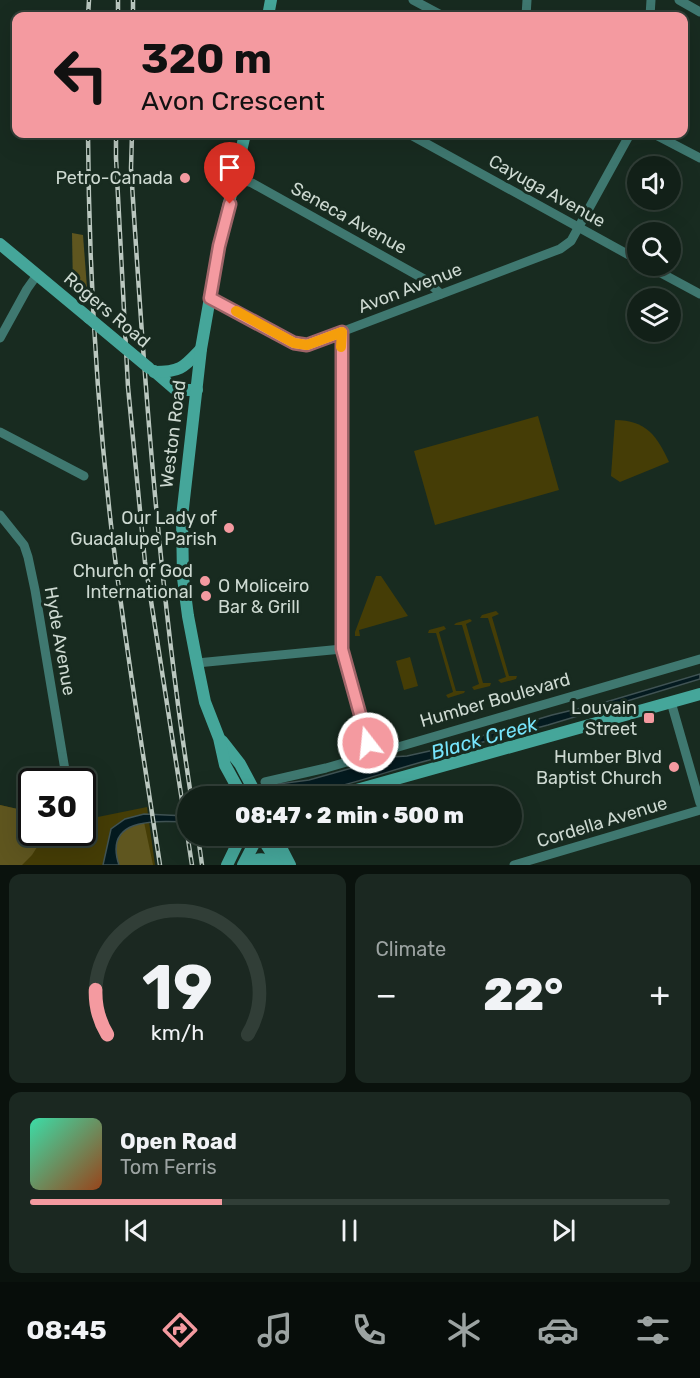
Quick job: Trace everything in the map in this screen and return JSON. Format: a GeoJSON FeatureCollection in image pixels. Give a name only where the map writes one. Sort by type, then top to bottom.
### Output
{"type":"FeatureCollection","features":[{"type":"Feature","properties":{"kind":"main road","name":"Weston Road"},"geometry":{"type":"LineString","coordinates":[[237,786],[225,765],[219,738],[205,702],[197,663],[183,578],[182,517],[201,349],[219,246],[244,138]]}},
{"type":"Feature","properties":{"kind":"main road","name":"Rogers Road"},"geometry":{"type":"LineString","coordinates":[[0,244],[176,390],[197,390]]}},
{"type":"Feature","properties":{"kind":"main road"},"geometry":{"type":"LineString","coordinates":[[152,370],[173,372],[179,370],[201,349]]}},
{"type":"Feature","properties":{"kind":"main road"},"geometry":{"type":"LineString","coordinates":[[371,786],[700,694]]}},
{"type":"Feature","properties":{"kind":"main road","name":"Weston Road"},"geometry":{"type":"LineString","coordinates":[[219,738],[240,764],[252,786]]}},
{"type":"Feature","properties":{"kind":"main road"},"geometry":{"type":"LineString","coordinates":[[225,765],[230,786]]}},
{"type":"Feature","properties":{"kind":"main road"},"geometry":{"type":"LineString","coordinates":[[227,865],[231,846]]}},
{"type":"Feature","properties":{"kind":"main road"},"geometry":{"type":"LineString","coordinates":[[227,865],[236,846]]}},
{"type":"Feature","properties":{"kind":"main road"},"geometry":{"type":"LineString","coordinates":[[243,865],[254,846]]}},
{"type":"Feature","properties":{"kind":"main road"},"geometry":{"type":"LineString","coordinates":[[266,846],[278,865]]}},
{"type":"Feature","properties":{"kind":"main road"},"geometry":{"type":"LineString","coordinates":[[280,846],[290,865]]}},
{"type":"Feature","properties":{"kind":"main road"},"geometry":{"type":"LineString","coordinates":[[249,865],[256,859],[263,858],[278,865]]}},
{"type":"Feature","properties":{"kind":"street"},"geometry":{"type":"LineString","coordinates":[[413,0],[436,12]]}},
{"type":"Feature","properties":{"kind":"street"},"geometry":{"type":"LineString","coordinates":[[679,0],[700,12]]}},
{"type":"Feature","properties":{"kind":"street","name":"Cayuga Avenue"},"geometry":{"type":"LineString","coordinates":[[416,138],[627,254]]}},
{"type":"Feature","properties":{"kind":"street","name":"Avon Avenue"},"geometry":{"type":"LineString","coordinates":[[371,755],[342,649],[342,332],[566,246],[628,138]]}},
{"type":"Feature","properties":{"kind":"street"},"geometry":{"type":"LineString","coordinates":[[662,138],[700,158]]}},
{"type":"Feature","properties":{"kind":"street","name":"Seneca Avenue"},"geometry":{"type":"LineString","coordinates":[[236,178],[252,183],[415,274],[441,294]]}},
{"type":"Feature","properties":{"kind":"street"},"geometry":{"type":"LineString","coordinates":[[0,338],[37,275]]}},
{"type":"Feature","properties":{"kind":"street"},"geometry":{"type":"LineString","coordinates":[[667,276],[700,294]]}},
{"type":"Feature","properties":{"kind":"street"},"geometry":{"type":"LineString","coordinates":[[210,298],[294,343],[307,345],[342,332]]}},
{"type":"Feature","properties":{"kind":"street"},"geometry":{"type":"LineString","coordinates":[[0,432],[84,476]]}},
{"type":"Feature","properties":{"kind":"street","name":"Hyde Avenue"},"geometry":{"type":"LineString","coordinates":[[1,517],[24,545],[28,557],[65,768]]}},
{"type":"Feature","properties":{"kind":"street"},"geometry":{"type":"LineString","coordinates":[[197,663],[342,649]]}},
{"type":"Feature","properties":{"kind":"street","name":"Humber Boulevard"},"geometry":{"type":"LineString","coordinates":[[265,782],[326,768],[700,660]]}},
{"type":"Feature","properties":{"kind":"street"},"geometry":{"type":"LineString","coordinates":[[671,702],[700,802]]}},
{"type":"Feature","properties":{"kind":"street","name":"Cordella Avenue"},"geometry":{"type":"LineString","coordinates":[[514,865],[700,810]]}},
{"type":"Feature","properties":{"kind":"shaded area"},"geometry":{"type":"Polygon","coordinates":[[[72,233],[83,235],[88,301],[73,288],[72,233]]]}},
{"type":"Feature","properties":{"kind":"shaded area"},"geometry":{"type":"Polygon","coordinates":[[[538,416],[559,490],[435,525],[414,451],[538,416]]]}},
{"type":"Feature","properties":{"kind":"shaded area"},"geometry":{"type":"Polygon","coordinates":[[[615,420],[643,426],[655,437],[669,462],[620,482],[611,476],[615,420]]]}},
{"type":"Feature","properties":{"kind":"shaded area"},"geometry":{"type":"Polygon","coordinates":[[[376,576],[381,576],[408,616],[359,630],[360,636],[355,636],[355,632],[376,576]]]}},
{"type":"Feature","properties":{"kind":"shaded area"},"geometry":{"type":"Polygon","coordinates":[[[496,611],[499,614],[492,617],[509,676],[517,676],[516,679],[501,683],[498,680],[506,677],[488,618],[480,618],[482,615],[496,611]]]}},
{"type":"Feature","properties":{"kind":"shaded area"},"geometry":{"type":"Polygon","coordinates":[[[470,619],[472,621],[466,624],[483,683],[491,683],[490,686],[474,690],[472,687],[479,684],[462,625],[454,625],[470,619]]]}},
{"type":"Feature","properties":{"kind":"shaded area"},"geometry":{"type":"Polygon","coordinates":[[[444,626],[446,629],[439,632],[456,691],[465,691],[448,698],[446,695],[453,692],[436,633],[428,633],[429,630],[444,626]]]}},
{"type":"Feature","properties":{"kind":"shaded area"},"geometry":{"type":"Polygon","coordinates":[[[410,657],[418,686],[404,690],[396,661],[410,657]]]}},
{"type":"Feature","properties":{"kind":"shaded area"},"geometry":{"type":"Polygon","coordinates":[[[0,805],[18,809],[18,846],[96,846],[96,817],[147,807],[155,865],[0,865],[0,805]]]}},
{"type":"Feature","properties":{"kind":"shaded area"},"geometry":{"type":"Polygon","coordinates":[[[0,805],[18,809],[18,846],[38,846],[22,865],[0,865],[0,805]]]}},
{"type":"Feature","properties":{"kind":"shaded area"},"geometry":{"type":"Polygon","coordinates":[[[144,822],[153,865],[119,865],[116,849],[119,836],[129,827],[144,822]]]}},
{"type":"Feature","properties":{"kind":"water","name":"Black Creek"},"geometry":{"type":"Polygon","coordinates":[[[700,674],[700,679],[548,725],[437,754],[433,759],[352,783],[340,786],[263,786],[309,780],[391,757],[434,750],[552,715],[606,702],[700,674]]]}},
{"type":"Feature","properties":{"kind":"water"},"geometry":{"type":"Polygon","coordinates":[[[144,814],[177,816],[177,822],[135,825],[125,830],[119,838],[116,849],[119,865],[103,865],[111,829],[125,819],[144,814]]]}},
{"type":"Feature","properties":{"kind":"railway"},"geometry":{"type":"LineString","coordinates":[[88,12],[89,0]]}},
{"type":"Feature","properties":{"kind":"railway"},"geometry":{"type":"LineString","coordinates":[[118,0],[118,12]]}},
{"type":"Feature","properties":{"kind":"railway"},"geometry":{"type":"LineString","coordinates":[[133,0],[133,12]]}},
{"type":"Feature","properties":{"kind":"railway"},"geometry":{"type":"LineString","coordinates":[[88,138],[92,290],[103,446],[124,629],[160,865]]}},
{"type":"Feature","properties":{"kind":"railway"},"geometry":{"type":"LineString","coordinates":[[116,138],[128,387],[145,562],[192,865]]}},
{"type":"Feature","properties":{"kind":"railway"},"geometry":{"type":"LineString","coordinates":[[132,138],[131,168],[141,325],[154,483],[170,640],[190,786]]}},
{"type":"Feature","properties":{"kind":"railway"},"geometry":{"type":"LineString","coordinates":[[199,846],[202,865]]}},
{"type":"Feature","properties":{"kind":"slow traffic"},"geometry":{"type":"LineString","coordinates":[[236,311],[294,343],[307,345],[342,332],[341,347]]}},
{"type":"Feature","properties":{"kind":"place","name":"Petro-Canada"},"geometry":{"type":"Point","coordinates":[185,178]}},
{"type":"Feature","properties":{"kind":"place","name":"Our Lady of Guadalupe Parish"},"geometry":{"type":"Point","coordinates":[229,528]}},
{"type":"Feature","properties":{"kind":"place","name":"Church of God International"},"geometry":{"type":"Point","coordinates":[205,581]}},
{"type":"Feature","properties":{"kind":"place","name":"O Moliceiro Bar & Grill"},"geometry":{"type":"Point","coordinates":[206,596]}},
{"type":"Feature","properties":{"kind":"place","name":"Louvain Street"},"geometry":{"type":"Point","coordinates":[649,718]}},
{"type":"Feature","properties":{"kind":"place","name":"Humber Blvd Baptist Church"},"geometry":{"type":"Point","coordinates":[674,767]}},
{"type":"Feature","properties":{"kind":"route"},"geometry":{"type":"LineString","coordinates":[[230,204],[219,246],[210,298],[294,343],[307,345],[342,332],[342,649],[368,743]]}}]}
